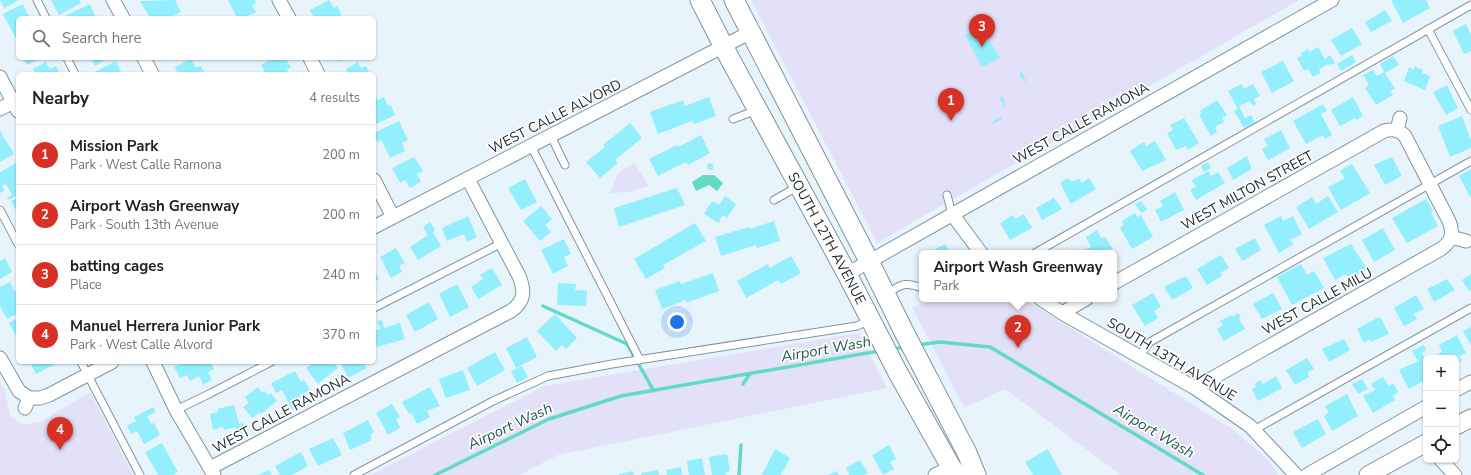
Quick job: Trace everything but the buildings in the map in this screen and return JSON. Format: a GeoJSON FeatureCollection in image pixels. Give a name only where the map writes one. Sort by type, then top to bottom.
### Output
{"type":"FeatureCollection","features":[{"type":"Feature","properties":{"kind":"main road","name":"SOUTH 12TH AVENUE"},"geometry":{"type":"LineString","coordinates":[[700,0],[847,274],[948,472]]}},
{"type":"Feature","properties":{"kind":"main road","name":"SOUTH 12TH AVENUE"},"geometry":{"type":"LineString","coordinates":[[734,0],[869,261],[967,454],[976,475]]}},
{"type":"Feature","properties":{"kind":"street"},"geometry":{"type":"LineString","coordinates":[[113,0],[122,16]]}},
{"type":"Feature","properties":{"kind":"street"},"geometry":{"type":"LineString","coordinates":[[279,0],[288,16]]}},
{"type":"Feature","properties":{"kind":"street","name":"WEST CALLE RAMONA"},"geometry":{"type":"LineString","coordinates":[[847,274],[1332,0]]}},
{"type":"Feature","properties":{"kind":"street","name":"WEST CALLE ALVORD"},"geometry":{"type":"LineString","coordinates":[[376,226],[751,32]]}},
{"type":"Feature","properties":{"kind":"street"},"geometry":{"type":"LineString","coordinates":[[145,60],[151,72]]}},
{"type":"Feature","properties":{"kind":"street"},"geometry":{"type":"LineString","coordinates":[[311,60],[317,72]]}},
{"type":"Feature","properties":{"kind":"street"},"geometry":{"type":"LineString","coordinates":[[0,77],[16,106],[0,109]]}},
{"type":"Feature","properties":{"kind":"street","name":"WEST MILTON STREET"},"geometry":{"type":"LineString","coordinates":[[1117,281],[1384,131],[1391,130],[1398,124],[1430,184]]}},
{"type":"Feature","properties":{"kind":"street","name":"WEST CALLE RAMONA"},"geometry":{"type":"LineString","coordinates":[[212,472],[511,311],[527,300],[519,276],[468,179]]}},
{"type":"Feature","properties":{"kind":"street"},"geometry":{"type":"LineString","coordinates":[[376,184],[393,217]]}},
{"type":"Feature","properties":{"kind":"street"},"geometry":{"type":"LineString","coordinates":[[1430,184],[1449,221],[1452,230],[1451,237],[1466,241]]}},
{"type":"Feature","properties":{"kind":"street"},"geometry":{"type":"LineString","coordinates":[[952,214],[979,250]]}},
{"type":"Feature","properties":{"kind":"street","name":"WEST CALLE MILU"},"geometry":{"type":"LineString","coordinates":[[1195,388],[1441,249],[1449,242],[1451,237]]}},
{"type":"Feature","properties":{"kind":"street","name":"SOUTH 13TH AVENUE"},"geometry":{"type":"LineString","coordinates":[[1046,302],[1062,313],[1195,388],[1250,426],[1296,475]]}},
{"type":"Feature","properties":{"kind":"street"},"geometry":{"type":"LineString","coordinates":[[1062,313],[1081,302]]}},
{"type":"Feature","properties":{"kind":"street"},"geometry":{"type":"LineString","coordinates":[[0,358],[27,403],[108,364]]}},
{"type":"Feature","properties":{"kind":"street"},"geometry":{"type":"LineString","coordinates":[[154,364],[176,410],[212,472]]}},
{"type":"Feature","properties":{"kind":"street"},"geometry":{"type":"LineString","coordinates":[[1459,388],[1471,382]]}},
{"type":"Feature","properties":{"kind":"street"},"geometry":{"type":"LineString","coordinates":[[1307,475],[1423,410]]}},
{"type":"Feature","properties":{"kind":"street"},"geometry":{"type":"LineString","coordinates":[[1459,424],[1471,418]]}},
{"type":"Feature","properties":{"kind":"street"},"geometry":{"type":"LineString","coordinates":[[1368,475],[1423,446]]}},
{"type":"Feature","properties":{"kind":"street"},"geometry":{"type":"LineString","coordinates":[[1444,463],[1455,475]]}},
{"type":"Feature","properties":{"kind":"lane"},"geometry":{"type":"LineString","coordinates":[[37,0],[45,16]]}},
{"type":"Feature","properties":{"kind":"lane"},"geometry":{"type":"LineString","coordinates":[[1040,250],[1471,5]]}},
{"type":"Feature","properties":{"kind":"lane"},"geometry":{"type":"LineString","coordinates":[[1428,29],[1471,110]]}},
{"type":"Feature","properties":{"kind":"lane"},"geometry":{"type":"LineString","coordinates":[[68,60],[74,72]]}},
{"type":"Feature","properties":{"kind":"lane"},"geometry":{"type":"LineString","coordinates":[[733,119],[758,110]]}},
{"type":"Feature","properties":{"kind":"lane"},"geometry":{"type":"LineString","coordinates":[[551,136],[566,165]]}},
{"type":"Feature","properties":{"kind":"lane"},"geometry":{"type":"LineString","coordinates":[[531,146],[640,360]]}},
{"type":"Feature","properties":{"kind":"lane"},"geometry":{"type":"LineString","coordinates":[[1139,356],[1150,342],[1471,161]]}},
{"type":"Feature","properties":{"kind":"lane"},"geometry":{"type":"LineString","coordinates":[[774,200],[799,186]]}},
{"type":"Feature","properties":{"kind":"lane"},"geometry":{"type":"LineString","coordinates":[[947,195],[952,214]]}},
{"type":"Feature","properties":{"kind":"lane"},"geometry":{"type":"LineString","coordinates":[[0,210],[16,240]]}},
{"type":"Feature","properties":{"kind":"lane"},"geometry":{"type":"LineString","coordinates":[[376,307],[502,243]]}},
{"type":"Feature","properties":{"kind":"lane"},"geometry":{"type":"LineString","coordinates":[[885,294],[905,284],[911,284],[919,287]]}},
{"type":"Feature","properties":{"kind":"lane"},"geometry":{"type":"LineString","coordinates":[[1254,430],[1471,308]]}},
{"type":"Feature","properties":{"kind":"lane"},"geometry":{"type":"LineString","coordinates":[[354,475],[493,401],[548,376],[748,342],[857,326],[873,326]]}},
{"type":"Feature","properties":{"kind":"lane"},"geometry":{"type":"LineString","coordinates":[[82,364],[140,475]]}},
{"type":"Feature","properties":{"kind":"lane"},"geometry":{"type":"LineString","coordinates":[[176,410],[211,394],[267,364]]}},
{"type":"Feature","properties":{"kind":"shaded area"},"geometry":{"type":"Polygon","coordinates":[[[751,0],[1299,0],[877,243],[751,0]]]}},
{"type":"Feature","properties":{"kind":"shaded area"},"geometry":{"type":"Polygon","coordinates":[[[634,163],[649,186],[629,192],[610,193],[618,173],[634,163]]]}},
{"type":"Feature","properties":{"kind":"shaded area"},"geometry":{"type":"Polygon","coordinates":[[[703,175],[714,175],[723,183],[717,191],[709,185],[696,191],[692,182],[703,175]]]}},
{"type":"Feature","properties":{"kind":"shaded area"},"geometry":{"type":"Polygon","coordinates":[[[926,302],[1029,302],[1232,429],[1269,460],[1278,475],[1121,475],[1005,389],[964,408],[912,307],[926,302]]]}},
{"type":"Feature","properties":{"kind":"shaded area"},"geometry":{"type":"Polygon","coordinates":[[[859,333],[887,388],[558,455],[519,475],[370,475],[544,386],[859,333]]]}},
{"type":"Feature","properties":{"kind":"shaded area"},"geometry":{"type":"Polygon","coordinates":[[[0,381],[5,391],[10,415],[23,425],[40,422],[90,392],[133,475],[0,475],[0,381]]]}},
{"type":"Feature","properties":{"kind":"waterway"},"geometry":{"type":"LineString","coordinates":[[543,306],[627,344],[654,391]]}},
{"type":"Feature","properties":{"kind":"waterway","name":"Airport Wash"},"geometry":{"type":"LineString","coordinates":[[917,345],[940,342],[990,347],[1203,475]]}},
{"type":"Feature","properties":{"kind":"waterway","name":"Airport Wash"},"geometry":{"type":"LineString","coordinates":[[892,349],[905,347]]}},
{"type":"Feature","properties":{"kind":"waterway","name":"Airport Wash"},"geometry":{"type":"LineString","coordinates":[[435,475],[549,419],[621,396],[879,351]]}},
{"type":"Feature","properties":{"kind":"waterway"},"geometry":{"type":"LineString","coordinates":[[743,384],[750,374]]}},
{"type":"Feature","properties":{"kind":"waterway"},"geometry":{"type":"LineString","coordinates":[[739,475],[741,445]]}},
{"type":"Feature","properties":{"kind":"place","name":"batting cages"},"geometry":{"type":"Point","coordinates":[982,47]}},
{"type":"Feature","properties":{"kind":"place","name":"Mission Park"},"geometry":{"type":"Point","coordinates":[951,121]}},
{"type":"Feature","properties":{"kind":"place","name":"Airport Wash Greenway"},"geometry":{"type":"Point","coordinates":[1018,348]}},
{"type":"Feature","properties":{"kind":"place","name":"Manuel Herrera Junior Park"},"geometry":{"type":"Point","coordinates":[60,450]}}]}
